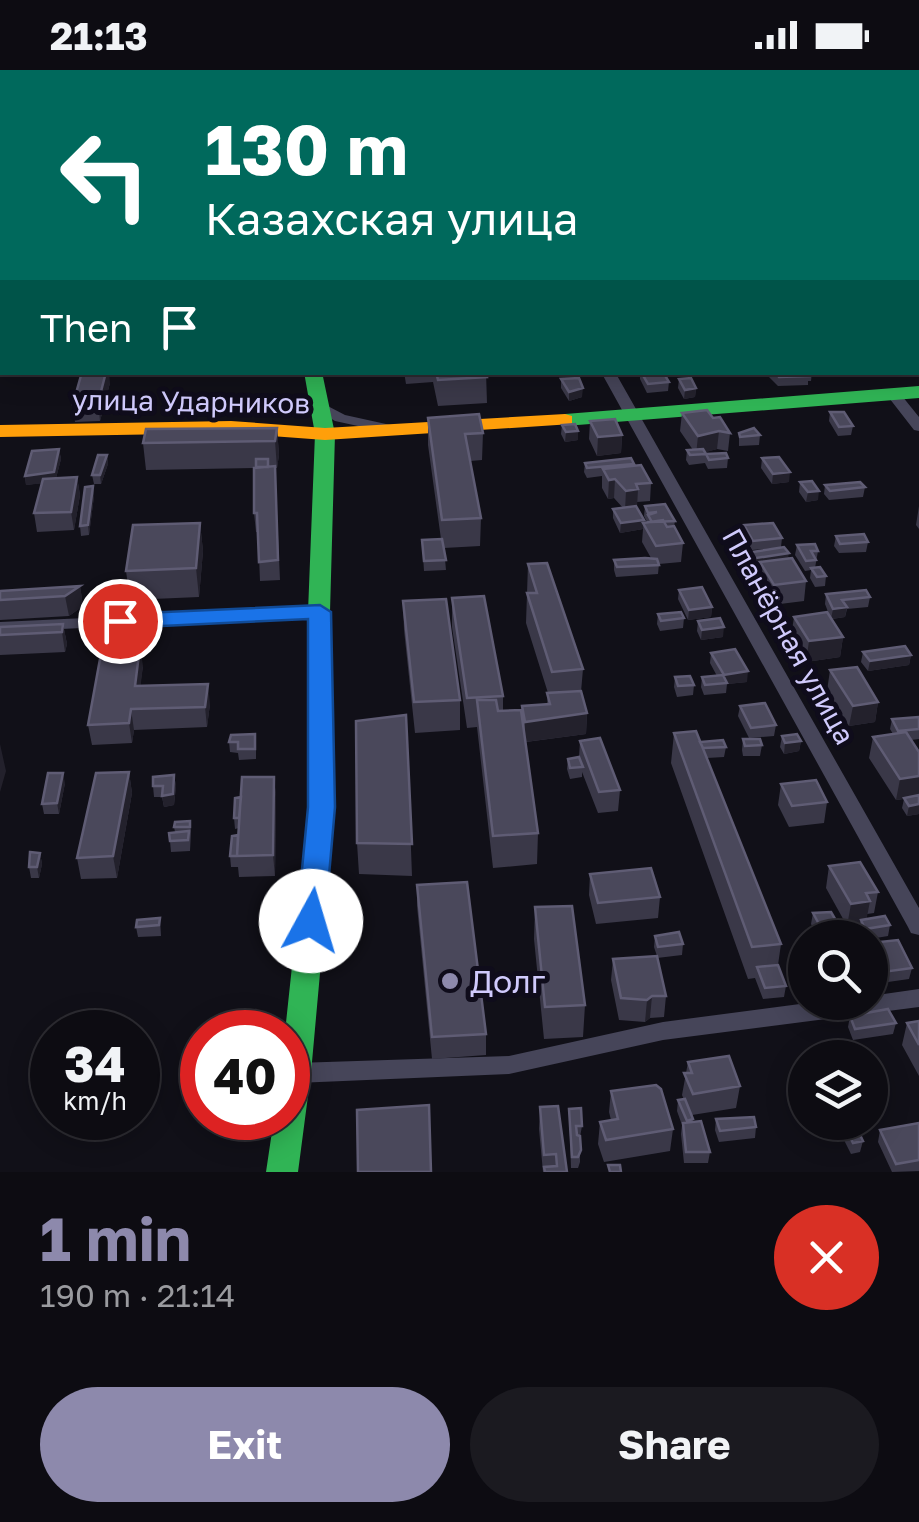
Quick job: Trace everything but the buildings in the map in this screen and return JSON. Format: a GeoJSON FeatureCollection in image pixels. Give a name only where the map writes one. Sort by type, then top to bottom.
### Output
{"type":"FeatureCollection","features":[{"type":"Feature","properties":{"kind":"street"},"geometry":{"type":"LineString","coordinates":[[302,1010],[322,807],[320,612],[324,434],[313,375]]}},
{"type":"Feature","properties":{"kind":"street","name":"Планёрная улица"},"geometry":{"type":"LineString","coordinates":[[610,375],[919,926]]}},
{"type":"Feature","properties":{"kind":"street","name":"улица Ударников"},"geometry":{"type":"LineString","coordinates":[[0,431],[175,426],[324,434],[919,392]]}},
{"type":"Feature","properties":{"kind":"street"},"geometry":{"type":"LineString","coordinates":[[893,394],[919,427]]}},
{"type":"Feature","properties":{"kind":"street"},"geometry":{"type":"LineString","coordinates":[[318,405],[340,418],[401,430]]}},
{"type":"Feature","properties":{"kind":"street"},"geometry":{"type":"LineString","coordinates":[[0,627],[320,612]]}},
{"type":"Feature","properties":{"kind":"street"},"geometry":{"type":"LineString","coordinates":[[310,1073],[509,1066],[664,1031],[919,998]]}},
{"type":"Feature","properties":{"kind":"street"},"geometry":{"type":"LineString","coordinates":[[282,1172],[287,1140]]}},
{"type":"Feature","properties":{"kind":"traffic: fast"},"geometry":{"type":"LineString","coordinates":[[282,1172],[296,1073],[322,807],[319,612],[325,434],[314,375]]}},
{"type":"Feature","properties":{"kind":"traffic: fast"},"geometry":{"type":"LineString","coordinates":[[565,420],[919,392]]}},
{"type":"Feature","properties":{"kind":"traffic: slow"},"geometry":{"type":"LineString","coordinates":[[0,431],[231,427],[325,434],[565,420]]}},
{"type":"Feature","properties":{"kind":"place","name":"Долг"},"geometry":{"type":"Point","coordinates":[450,981]}},
{"type":"Feature","properties":{"kind":"route"},"geometry":{"type":"LineString","coordinates":[[120,621],[320,612],[322,807],[311,921]]}}]}
